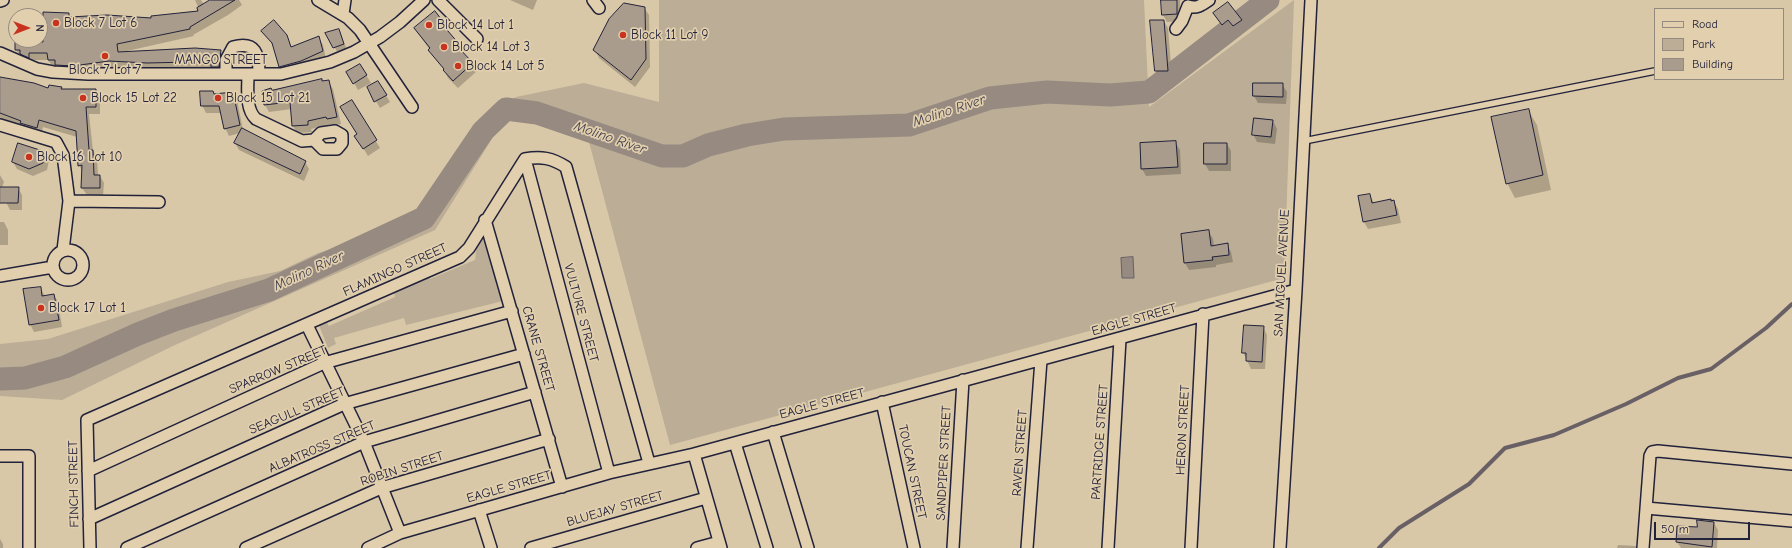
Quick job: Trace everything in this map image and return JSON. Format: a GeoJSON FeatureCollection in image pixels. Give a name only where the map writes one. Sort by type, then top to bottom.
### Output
{"type":"FeatureCollection","features":[{"type":"Feature","properties":{"kind":"street"},"geometry":{"type":"LineString","coordinates":[[318,0],[348,18],[369,43],[412,107]]}},
{"type":"Feature","properties":{"kind":"street"},"geometry":{"type":"LineString","coordinates":[[343,14],[345,0]]}},
{"type":"Feature","properties":{"kind":"street","name":"MANGO STREET"},"geometry":{"type":"LineString","coordinates":[[0,53],[37,70],[54,72],[88,74],[281,74],[304,70],[330,62],[369,43],[400,22],[424,0]]}},
{"type":"Feature","properties":{"kind":"street"},"geometry":{"type":"LineString","coordinates":[[438,0],[477,39]]}},
{"type":"Feature","properties":{"kind":"street"},"geometry":{"type":"LineString","coordinates":[[1176,29],[1182,21],[1186,3],[1194,8],[1201,6],[1209,0]]}},
{"type":"Feature","properties":{"kind":"street","name":"SAN MIGUEL AVENUE"},"geometry":{"type":"LineString","coordinates":[[1280,548],[1296,290],[1311,2]]}},
{"type":"Feature","properties":{"kind":"street"},"geometry":{"type":"LineString","coordinates":[[226,74],[226,60],[233,47],[243,44],[253,48],[259,61],[253,74],[249,106],[252,115],[256,119],[292,137],[302,141],[314,140]]}},
{"type":"Feature","properties":{"kind":"street"},"geometry":{"type":"LineString","coordinates":[[0,124],[56,142],[63,154],[69,201],[63,250]]}},
{"type":"Feature","properties":{"kind":"street"},"geometry":{"type":"LineString","coordinates":[[525,159],[538,156],[557,161],[566,166],[649,464]]}},
{"type":"Feature","properties":{"kind":"street","name":"FLAMINGO STREET"},"geometry":{"type":"LineString","coordinates":[[87,420],[307,325],[460,256],[469,248],[485,220],[525,159]]}},
{"type":"Feature","properties":{"kind":"street","name":"VULTURE STREET"},"geometry":{"type":"LineString","coordinates":[[525,159],[609,473]]}},
{"type":"Feature","properties":{"kind":"street"},"geometry":{"type":"LineString","coordinates":[[69,201],[159,202]]}},
{"type":"Feature","properties":{"kind":"street","name":"CRANE STREET"},"geometry":{"type":"LineString","coordinates":[[485,220],[562,487]]}},
{"type":"Feature","properties":{"kind":"street"},"geometry":{"type":"LineString","coordinates":[[63,250],[73,250],[81,256],[84,266],[80,275],[71,280],[61,279],[54,272],[53,267],[56,255],[63,250]]}},
{"type":"Feature","properties":{"kind":"street"},"geometry":{"type":"LineString","coordinates":[[0,276],[53,267]]}},
{"type":"Feature","properties":{"kind":"street","name":"EAGLE STREET"},"geometry":{"type":"LineString","coordinates":[[368,548],[400,533],[609,473],[694,454],[963,380],[1120,339],[1203,314],[1296,290]]}},
{"type":"Feature","properties":{"kind":"street","name":"SPARROW STREET"},"geometry":{"type":"LineString","coordinates":[[88,471],[324,363],[512,311]]}},
{"type":"Feature","properties":{"kind":"street","name":"HERON STREET"},"geometry":{"type":"LineString","coordinates":[[1191,548],[1203,314]]}},
{"type":"Feature","properties":{"kind":"street"},"geometry":{"type":"LineString","coordinates":[[307,325],[324,363],[364,442],[400,533]]}},
{"type":"Feature","properties":{"kind":"street","name":"PARTRIDGE STREET"},"geometry":{"type":"LineString","coordinates":[[1108,548],[1120,339]]}},
{"type":"Feature","properties":{"kind":"street","name":"SEAGULL STREET"},"geometry":{"type":"LineString","coordinates":[[89,519],[344,404],[524,354]]}},
{"type":"Feature","properties":{"kind":"street","name":"RAVEN STREET"},"geometry":{"type":"LineString","coordinates":[[1027,548],[1041,360]]}},
{"type":"Feature","properties":{"kind":"street","name":"SANDPIPER STREET"},"geometry":{"type":"LineString","coordinates":[[953,548],[963,380]]}},
{"type":"Feature","properties":{"kind":"street","name":"ALBATROSS STREET"},"geometry":{"type":"LineString","coordinates":[[127,548],[364,442],[535,392]]}},
{"type":"Feature","properties":{"kind":"street","name":"TOUCAN STREET"},"geometry":{"type":"LineString","coordinates":[[882,402],[914,548]]}},
{"type":"Feature","properties":{"kind":"street","name":"FINCH STREET"},"geometry":{"type":"LineString","coordinates":[[87,420],[90,548]]}},
{"type":"Feature","properties":{"kind":"street"},"geometry":{"type":"LineString","coordinates":[[773,432],[808,548]]}},
{"type":"Feature","properties":{"kind":"street","name":"ROBIN STREET"},"geometry":{"type":"LineString","coordinates":[[246,548],[381,488],[549,439]]}},
{"type":"Feature","properties":{"kind":"street"},"geometry":{"type":"LineString","coordinates":[[735,443],[767,548]]}},
{"type":"Feature","properties":{"kind":"street"},"geometry":{"type":"LineString","coordinates":[[1643,548],[1650,456],[1652,452],[1658,451],[1792,464]]}},
{"type":"Feature","properties":{"kind":"street"},"geometry":{"type":"LineString","coordinates":[[694,454],[720,545],[697,548]]}},
{"type":"Feature","properties":{"kind":"street"},"geometry":{"type":"LineString","coordinates":[[0,456],[29,456],[29,548]]}},
{"type":"Feature","properties":{"kind":"street","name":"BLUEJAY STREET"},"geometry":{"type":"LineString","coordinates":[[531,548],[706,498]]}},
{"type":"Feature","properties":{"kind":"street"},"geometry":{"type":"LineString","coordinates":[[1646,508],[1792,521]]}},
{"type":"Feature","properties":{"kind":"street"},"geometry":{"type":"LineString","coordinates":[[479,510],[491,548]]}},
{"type":"Feature","properties":{"kind":"lane"},"geometry":{"type":"LineString","coordinates":[[1304,141],[1654,71]]}},
{"type":"Feature","properties":{"kind":"green space"},"geometry":{"type":"Polygon","coordinates":[[[659,0],[1144,0],[1149,107],[1294,0],[1284,278],[670,445],[589,142],[507,115],[435,230],[175,345],[62,400],[0,396],[0,344],[48,339],[228,282],[280,271],[318,253],[364,239],[414,210],[428,205],[480,126],[498,108],[516,97],[584,83],[659,102],[659,0]]]}},
{"type":"Feature","properties":{"kind":"green space"},"geometry":{"type":"Polygon","coordinates":[[[490,231],[511,299],[406,325],[404,318],[334,338],[336,344],[328,348],[317,320],[323,317],[329,326],[395,297],[393,287],[427,271],[430,279],[475,260],[477,243],[490,231]]]}},
{"type":"Feature","properties":{"kind":"shaded area"},"geometry":{"type":"Polygon","coordinates":[[[1133,257],[1134,278],[1122,278],[1121,258],[1133,257]]]}},
{"type":"Feature","properties":{"kind":"building"},"geometry":{"type":"Polygon","coordinates":[[[210,0],[235,0],[190,27],[190,29],[117,44],[118,52],[195,48],[221,50],[219,67],[211,67],[211,62],[147,63],[109,61],[73,66],[55,65],[55,60],[48,60],[47,53],[29,53],[29,58],[20,54],[20,50],[15,50],[15,48],[48,48],[48,12],[69,13],[69,17],[107,15],[151,18],[151,16],[198,11],[197,8],[210,0]]]}},
{"type":"Feature","properties":{"kind":"building"},"geometry":{"type":"Polygon","coordinates":[[[1161,0],[1177,0],[1177,14],[1162,15],[1161,0]]]}},
{"type":"Feature","properties":{"kind":"building"},"geometry":{"type":"Polygon","coordinates":[[[1228,2],[1242,20],[1233,26],[1228,20],[1222,25],[1213,13],[1228,2]]]}},
{"type":"Feature","properties":{"kind":"building","name":"Block 11 Lot 9"},"geometry":{"type":"Polygon","coordinates":[[[624,3],[645,7],[646,59],[631,80],[593,50],[609,19],[624,3]]]}},
{"type":"Feature","properties":{"kind":"building"},"geometry":{"type":"Polygon","coordinates":[[[435,11],[444,23],[442,24],[459,44],[457,46],[473,63],[453,81],[428,50],[430,48],[414,28],[435,11]]]}},
{"type":"Feature","properties":{"kind":"building"},"geometry":{"type":"Polygon","coordinates":[[[274,20],[287,35],[291,47],[319,36],[323,51],[301,61],[279,67],[272,43],[261,31],[274,20]]]}},
{"type":"Feature","properties":{"kind":"building"},"geometry":{"type":"Polygon","coordinates":[[[1150,20],[1164,20],[1168,71],[1155,71],[1150,20]]]}},
{"type":"Feature","properties":{"kind":"building"},"geometry":{"type":"Polygon","coordinates":[[[339,29],[344,44],[333,48],[325,33],[339,29]]]}},
{"type":"Feature","properties":{"kind":"building"},"geometry":{"type":"Polygon","coordinates":[[[360,64],[367,75],[353,84],[346,72],[360,64]]]}},
{"type":"Feature","properties":{"kind":"building"},"geometry":{"type":"Polygon","coordinates":[[[0,77],[34,83],[48,88],[49,85],[62,87],[61,89],[96,89],[96,107],[86,107],[89,150],[93,150],[94,175],[100,175],[100,188],[81,188],[82,165],[78,166],[76,131],[39,120],[37,128],[20,123],[21,121],[0,113],[0,77]]]}},
{"type":"Feature","properties":{"kind":"building"},"geometry":{"type":"Polygon","coordinates":[[[322,79],[322,81],[329,80],[337,117],[327,119],[326,117],[308,121],[308,125],[292,126],[290,102],[264,105],[262,91],[322,79]]]}},
{"type":"Feature","properties":{"kind":"building"},"geometry":{"type":"Polygon","coordinates":[[[378,81],[387,95],[374,102],[367,87],[378,81]]]}},
{"type":"Feature","properties":{"kind":"building"},"geometry":{"type":"Polygon","coordinates":[[[1253,83],[1283,83],[1283,97],[1253,96],[1253,83]]]}},
{"type":"Feature","properties":{"kind":"building"},"geometry":{"type":"Polygon","coordinates":[[[200,91],[213,91],[214,94],[233,92],[240,125],[224,129],[219,106],[201,106],[200,91]]]}},
{"type":"Feature","properties":{"kind":"building"},"geometry":{"type":"Polygon","coordinates":[[[352,100],[377,140],[363,149],[354,136],[357,134],[340,107],[352,100]]]}},
{"type":"Feature","properties":{"kind":"building"},"geometry":{"type":"Polygon","coordinates":[[[1529,109],[1543,175],[1506,184],[1491,117],[1529,109]]]}},
{"type":"Feature","properties":{"kind":"building"},"geometry":{"type":"Polygon","coordinates":[[[1254,118],[1273,120],[1271,137],[1252,135],[1254,118]]]}},
{"type":"Feature","properties":{"kind":"building"},"geometry":{"type":"Polygon","coordinates":[[[242,128],[306,161],[300,174],[234,143],[242,128]]]}},
{"type":"Feature","properties":{"kind":"building"},"geometry":{"type":"Polygon","coordinates":[[[1176,141],[1178,167],[1141,169],[1140,143],[1176,141]]]}},
{"type":"Feature","properties":{"kind":"building","name":"Block 16 Lot 10"},"geometry":{"type":"Polygon","coordinates":[[[18,143],[46,152],[43,163],[29,169],[12,162],[18,143]]]}},
{"type":"Feature","properties":{"kind":"building"},"geometry":{"type":"Polygon","coordinates":[[[1204,143],[1227,143],[1227,164],[1204,164],[1204,143]]]}},
{"type":"Feature","properties":{"kind":"building"},"geometry":{"type":"Polygon","coordinates":[[[0,187],[19,187],[18,203],[0,203],[0,187]]]}},
{"type":"Feature","properties":{"kind":"building"},"geometry":{"type":"Polygon","coordinates":[[[1370,194],[1372,203],[1391,199],[1391,201],[1394,200],[1397,215],[1363,222],[1358,196],[1370,194]]]}},
{"type":"Feature","properties":{"kind":"building"},"geometry":{"type":"Polygon","coordinates":[[[1209,230],[1211,246],[1228,243],[1229,255],[1212,257],[1213,260],[1184,263],[1181,234],[1209,230]]]}},
{"type":"Feature","properties":{"kind":"building","name":"Block 17 Lot 1"},"geometry":{"type":"Polygon","coordinates":[[[41,287],[42,296],[54,294],[59,320],[29,325],[23,289],[41,287]]]}},
{"type":"Feature","properties":{"kind":"building"},"geometry":{"type":"Polygon","coordinates":[[[1244,325],[1264,326],[1262,362],[1246,361],[1246,353],[1242,353],[1244,325]]]}},
{"type":"Feature","properties":{"kind":"building"},"geometry":{"type":"Polygon","coordinates":[[[1697,520],[1714,522],[1712,547],[1676,542],[1677,526],[1697,527],[1697,520]]]}},
{"type":"Feature","properties":{"kind":"waterway","name":"Molino River"},"geometry":{"type":"LineString","coordinates":[[0,379],[25,378],[65,367],[138,334],[174,320],[269,290],[424,218],[483,131],[506,109],[537,113],[662,156],[683,156],[708,145],[747,135],[784,129],[909,125],[990,98],[1047,92],[1110,95],[1149,92],[1268,0]]}},
{"type":"Feature","properties":{"kind":"waterway"},"geometry":{"type":"LineString","coordinates":[[1379,548],[1399,528],[1469,484],[1505,448],[1554,435],[1626,404],[1678,378],[1711,369],[1766,328],[1792,304]]}},
{"type":"Feature","properties":{"kind":"place","name":"Block 7 Lot 6"},"geometry":{"type":"Point","coordinates":[56,23]}},
{"type":"Feature","properties":{"kind":"place","name":"Block 14 Lot 1"},"geometry":{"type":"Point","coordinates":[429,25]}},
{"type":"Feature","properties":{"kind":"place","name":"Block 11 Lot 9"},"geometry":{"type":"Point","coordinates":[623,35]}},
{"type":"Feature","properties":{"kind":"place","name":"Block 14 Lot 3"},"geometry":{"type":"Point","coordinates":[444,47]}},
{"type":"Feature","properties":{"kind":"place","name":"Block 7 Lot 7"},"geometry":{"type":"Point","coordinates":[105,56]}},
{"type":"Feature","properties":{"kind":"place","name":"Block 14 Lot 5"},"geometry":{"type":"Point","coordinates":[458,66]}},
{"type":"Feature","properties":{"kind":"place","name":"Block 15 Lot 22"},"geometry":{"type":"Point","coordinates":[83,98]}},
{"type":"Feature","properties":{"kind":"place","name":"Block 15 Lot 21"},"geometry":{"type":"Point","coordinates":[218,98]}},
{"type":"Feature","properties":{"kind":"place","name":"Block 16 Lot 10"},"geometry":{"type":"Point","coordinates":[29,157]}},
{"type":"Feature","properties":{"kind":"place","name":"Block 17 Lot 1"},"geometry":{"type":"Point","coordinates":[41,308]}}]}
